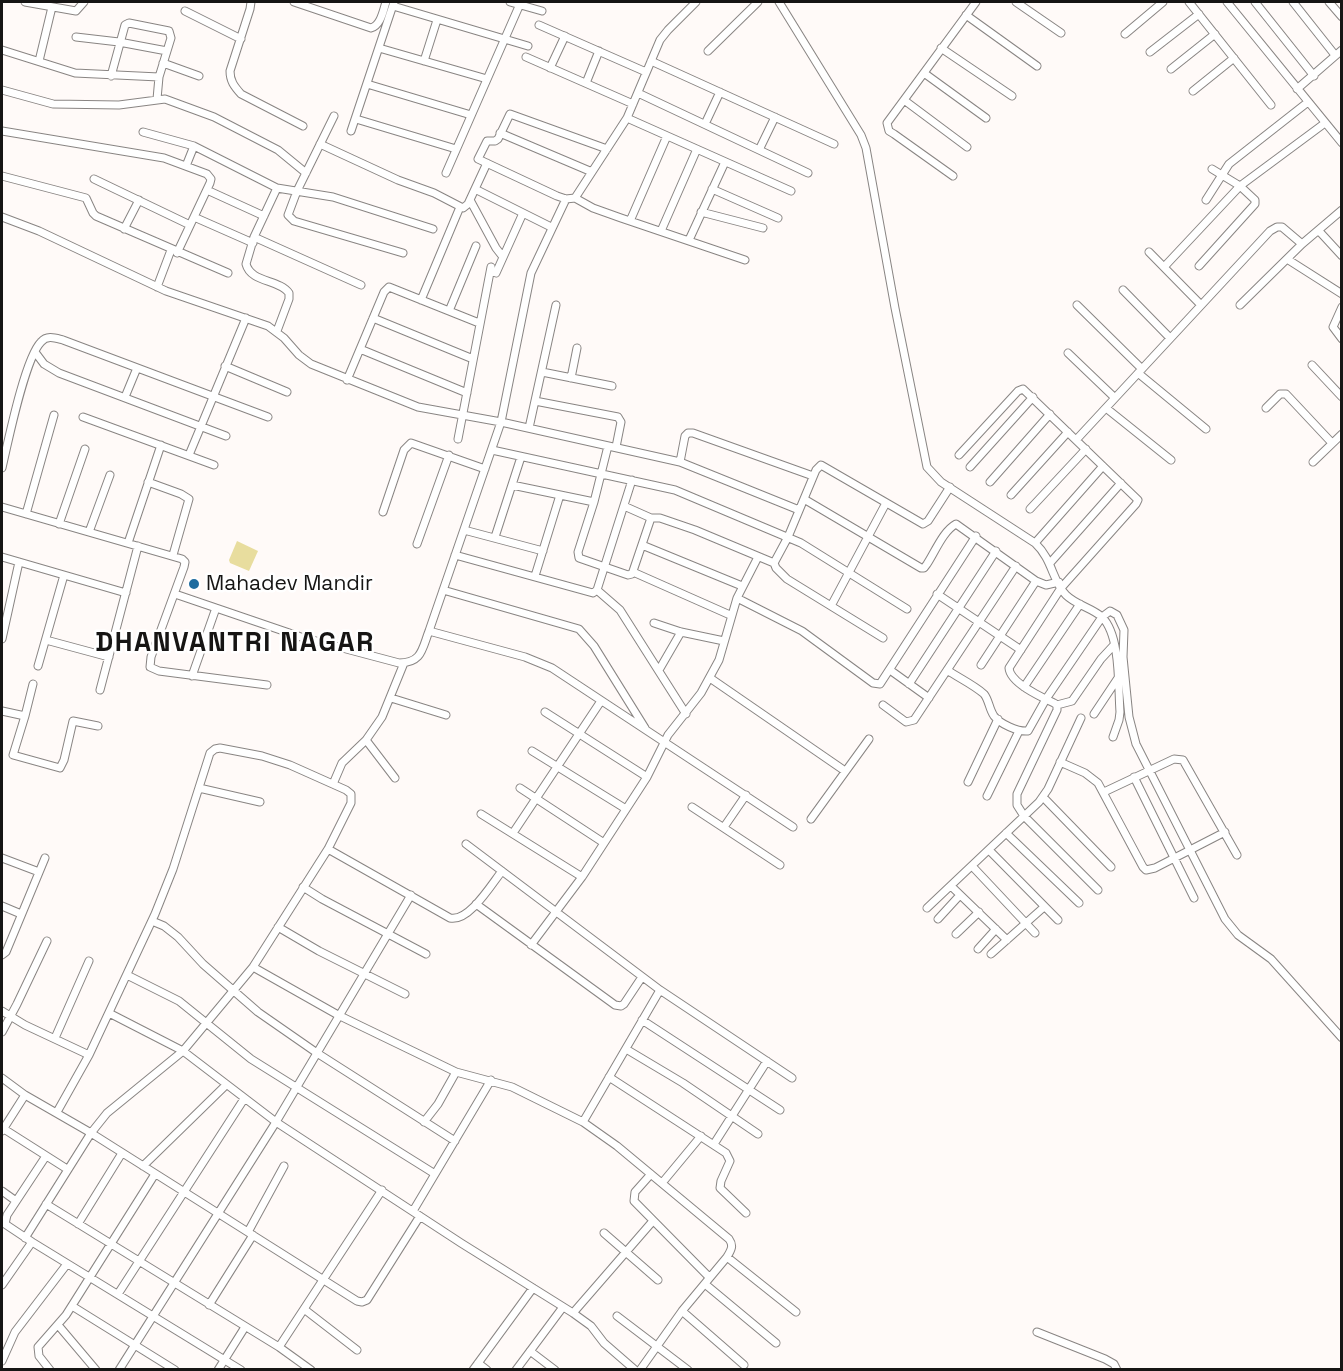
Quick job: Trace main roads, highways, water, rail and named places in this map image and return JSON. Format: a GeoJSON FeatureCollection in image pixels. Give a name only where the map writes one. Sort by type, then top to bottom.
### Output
{"type":"FeatureCollection","features":[{"type":"Feature","properties":{"kind":"place","name":"Mahadev Mandir"},"geometry":{"type":"Point","coordinates":[194,584]}},
{"type":"Feature","properties":{"kind":"district","name":"DHANVANTRI NAGAR"},"geometry":{"type":"Point","coordinates":[235,644]}}]}
